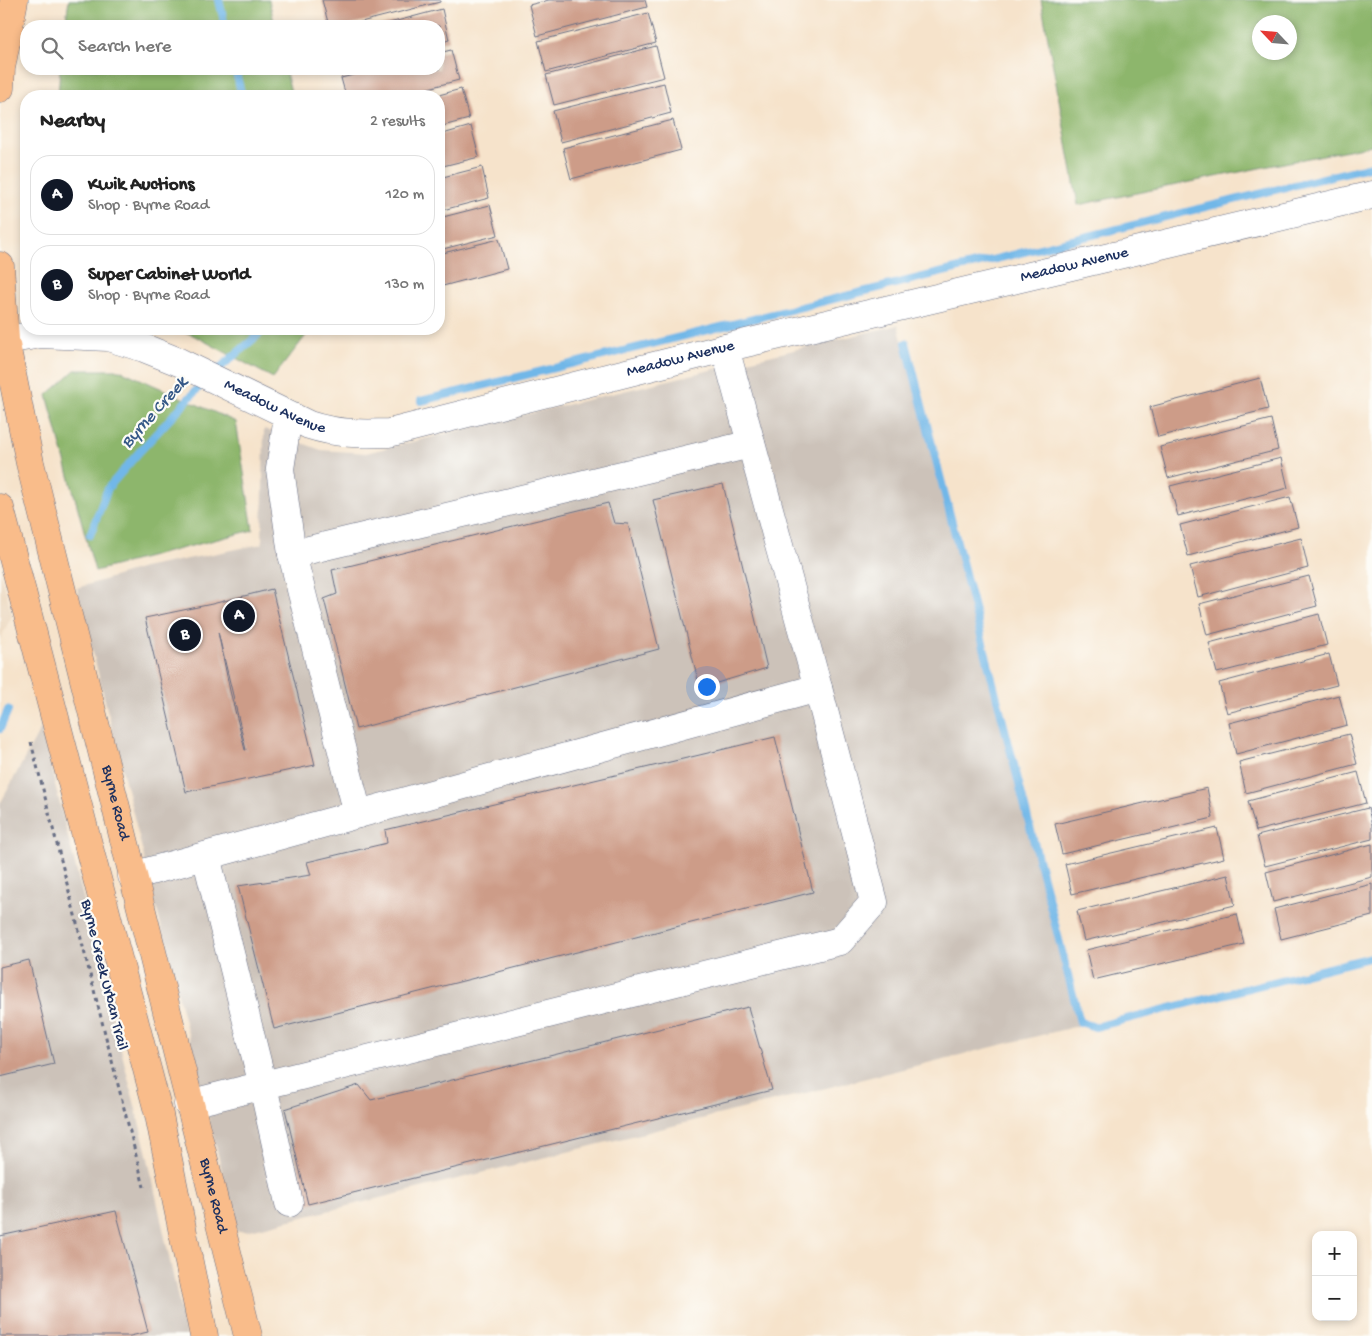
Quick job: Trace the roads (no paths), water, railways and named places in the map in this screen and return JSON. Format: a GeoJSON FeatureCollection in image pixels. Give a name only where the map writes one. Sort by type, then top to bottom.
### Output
{"type":"FeatureCollection","features":[{"type":"Feature","properties":{"kind":"main road"},"geometry":{"type":"LineString","coordinates":[[0,88],[1,68],[14,0]]}},
{"type":"Feature","properties":{"kind":"main road","name":"Byrne Road"},"geometry":{"type":"LineString","coordinates":[[0,266],[3,341],[30,463],[188,1104],[248,1336]]}},
{"type":"Feature","properties":{"kind":"main road"},"geometry":{"type":"LineString","coordinates":[[0,508],[159,1115],[204,1336]]}},
{"type":"Feature","properties":{"kind":"street","name":"Meadow Avenue"},"geometry":{"type":"LineString","coordinates":[[63,335],[108,337],[144,348],[180,362],[288,416],[331,432],[389,434],[725,348],[1372,195]]}},
{"type":"Feature","properties":{"kind":"street","name":"Meadow Avenue"},"geometry":{"type":"LineString","coordinates":[[3,341],[36,335]]}},
{"type":"Feature","properties":{"kind":"street"},"geometry":{"type":"LineString","coordinates":[[188,1104],[840,941],[874,902],[818,688],[725,348]]}},
{"type":"Feature","properties":{"kind":"street"},"geometry":{"type":"LineString","coordinates":[[288,416],[280,469],[292,554],[358,814]]}},
{"type":"Feature","properties":{"kind":"street"},"geometry":{"type":"LineString","coordinates":[[292,554],[751,444]]}},
{"type":"Feature","properties":{"kind":"street"},"geometry":{"type":"LineString","coordinates":[[132,876],[818,688]]}},
{"type":"Feature","properties":{"kind":"street"},"geometry":{"type":"LineString","coordinates":[[206,856],[263,1086],[288,1203]]}},
{"type":"Feature","properties":{"kind":"waterway","name":"Byrne Creek"},"geometry":{"type":"LineString","coordinates":[[219,0],[224,20]]}},
{"type":"Feature","properties":{"kind":"waterway","name":"Byrne Creek"},"geometry":{"type":"LineString","coordinates":[[237,75],[240,90]]}},
{"type":"Feature","properties":{"kind":"waterway"},"geometry":{"type":"LineString","coordinates":[[421,401],[1372,166]]}},
{"type":"Feature","properties":{"kind":"waterway","name":"Byrne Creek"},"geometry":{"type":"LineString","coordinates":[[214,373],[258,335]]}},
{"type":"Feature","properties":{"kind":"waterway"},"geometry":{"type":"LineString","coordinates":[[906,343],[1080,1022],[1095,1027],[1372,957]]}},
{"type":"Feature","properties":{"kind":"waterway","name":"Byrne Creek"},"geometry":{"type":"LineString","coordinates":[[90,535],[108,488],[205,381]]}},
{"type":"Feature","properties":{"kind":"waterway","name":"Byrne Creek"},"geometry":{"type":"LineString","coordinates":[[0,729],[8,710]]}},
{"type":"Feature","properties":{"kind":"place","name":"Kwik Auctions"},"geometry":{"type":"Point","coordinates":[239,616]}},
{"type":"Feature","properties":{"kind":"place","name":"Super Cabinet World"},"geometry":{"type":"Point","coordinates":[185,635]}}]}
